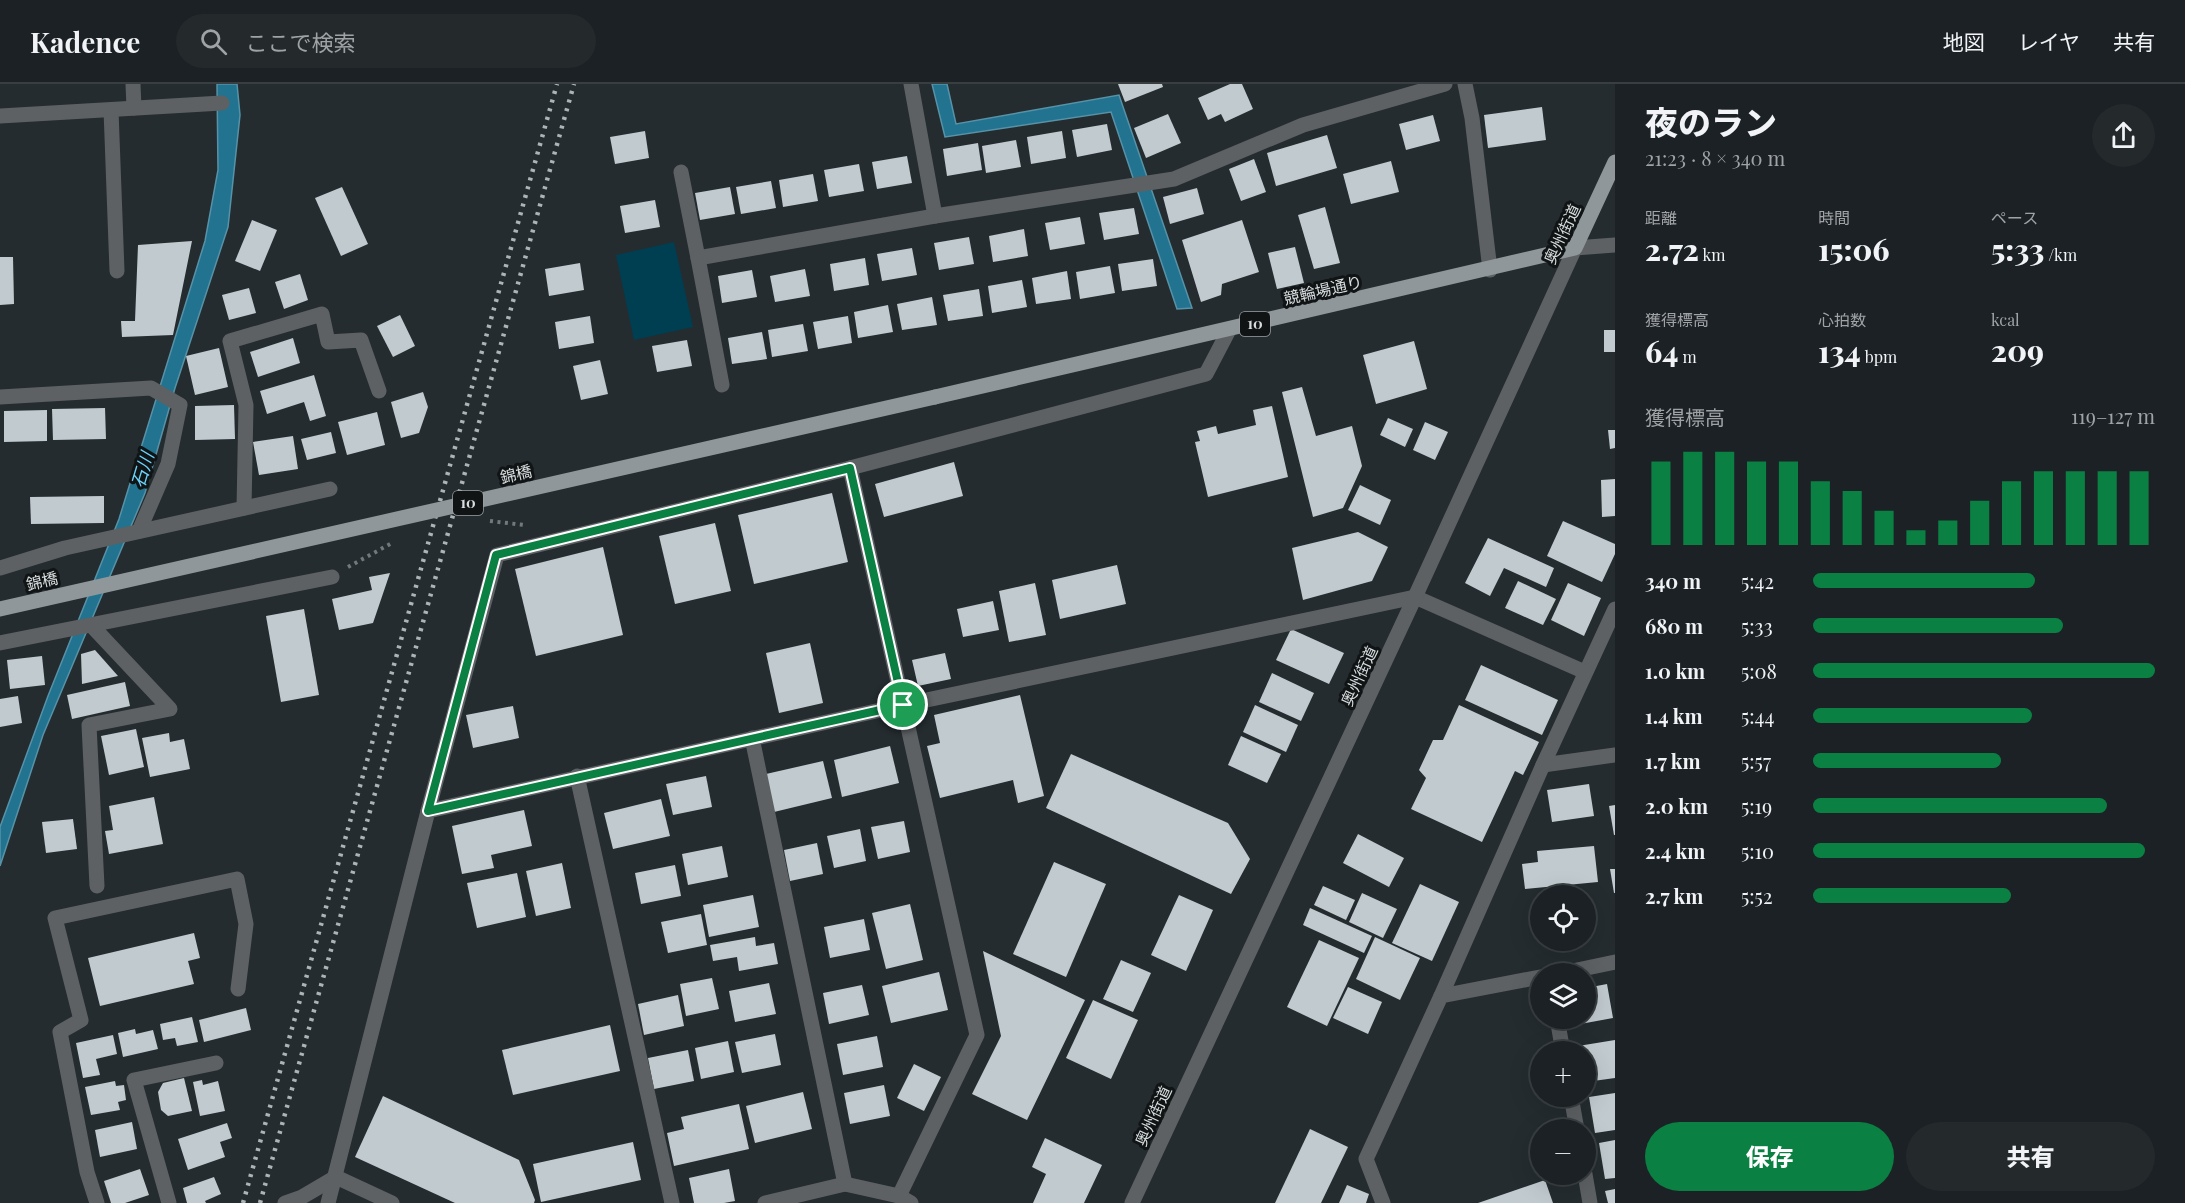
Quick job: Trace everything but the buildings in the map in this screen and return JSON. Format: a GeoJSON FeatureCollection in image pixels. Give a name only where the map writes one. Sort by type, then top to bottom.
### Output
{"type":"FeatureCollection","features":[{"type":"Feature","properties":{"kind":"main road","name":"奥州街道"},"geometry":{"type":"LineString","coordinates":[[1575,248],[1615,162]]}},
{"type":"Feature","properties":{"kind":"main road","name":"競輪場通り"},"geometry":{"type":"LineString","coordinates":[[935,397],[1490,270],[1575,248]]}},
{"type":"Feature","properties":{"kind":"main road","name":"錦橋"},"geometry":{"type":"LineString","coordinates":[[0,609],[935,397]]}},
{"type":"Feature","properties":{"kind":"street"},"geometry":{"type":"LineString","coordinates":[[133,84],[134,108]]}},
{"type":"Feature","properties":{"kind":"street"},"geometry":{"type":"LineString","coordinates":[[911,84],[935,216]]}},
{"type":"Feature","properties":{"kind":"street"},"geometry":{"type":"LineString","coordinates":[[698,258],[935,216],[1174,179],[1303,125],[1445,84]]}},
{"type":"Feature","properties":{"kind":"street"},"geometry":{"type":"LineString","coordinates":[[1465,84],[1472,118],[1490,270]]}},
{"type":"Feature","properties":{"kind":"street"},"geometry":{"type":"LineString","coordinates":[[0,116],[222,103]]}},
{"type":"Feature","properties":{"kind":"street"},"geometry":{"type":"LineString","coordinates":[[111,110],[117,272]]}},
{"type":"Feature","properties":{"kind":"street"},"geometry":{"type":"LineString","coordinates":[[681,172],[722,385]]}},
{"type":"Feature","properties":{"kind":"street","name":"競輪場通り"},"geometry":{"type":"LineString","coordinates":[[1575,248],[1615,246]]}},
{"type":"Feature","properties":{"kind":"street","name":"奥州街道"},"geometry":{"type":"LineString","coordinates":[[1132,1203],[1575,248]]}},
{"type":"Feature","properties":{"kind":"street"},"geometry":{"type":"LineString","coordinates":[[244,508],[246,405],[230,341],[322,314],[328,342],[361,340],[380,391]]}},
{"type":"Feature","properties":{"kind":"street"},"geometry":{"type":"LineString","coordinates":[[328,1203],[496,555],[850,468],[1206,374],[1229,330]]}},
{"type":"Feature","properties":{"kind":"street"},"geometry":{"type":"LineString","coordinates":[[0,398],[151,388],[180,405],[168,464],[139,531]]}},
{"type":"Feature","properties":{"kind":"street"},"geometry":{"type":"LineString","coordinates":[[765,1203],[845,1184],[905,1200],[977,1035],[850,468]]}},
{"type":"Feature","properties":{"kind":"street"},"geometry":{"type":"LineString","coordinates":[[0,568],[65,548],[330,489]]}},
{"type":"Feature","properties":{"kind":"street"},"geometry":{"type":"LineString","coordinates":[[0,643],[332,577]]}},
{"type":"Feature","properties":{"kind":"street"},"geometry":{"type":"LineString","coordinates":[[428,811],[903,705],[1415,597],[1585,672]]}},
{"type":"Feature","properties":{"kind":"street"},"geometry":{"type":"LineString","coordinates":[[1383,1203],[1366,1159],[1615,609]]}},
{"type":"Feature","properties":{"kind":"street"},"geometry":{"type":"LineString","coordinates":[[92,626],[170,709],[89,725],[97,886]]}},
{"type":"Feature","properties":{"kind":"street"},"geometry":{"type":"LineString","coordinates":[[752,738],[845,1184]]}},
{"type":"Feature","properties":{"kind":"street"},"geometry":{"type":"LineString","coordinates":[[1543,765],[1615,755]]}},
{"type":"Feature","properties":{"kind":"street"},"geometry":{"type":"LineString","coordinates":[[577,776],[672,1203]]}},
{"type":"Feature","properties":{"kind":"street"},"geometry":{"type":"LineString","coordinates":[[97,1203],[87,1172],[60,1032],[81,1020],[56,918],[237,879],[246,924],[238,989]]}},
{"type":"Feature","properties":{"kind":"street"},"geometry":{"type":"LineString","coordinates":[[1596,966],[1615,962]]}},
{"type":"Feature","properties":{"kind":"street"},"geometry":{"type":"LineString","coordinates":[[1441,996],[1530,979]]}},
{"type":"Feature","properties":{"kind":"street"},"geometry":{"type":"LineString","coordinates":[[169,1203],[134,1080],[216,1063]]}},
{"type":"Feature","properties":{"kind":"street"},"geometry":{"type":"LineString","coordinates":[[285,1203],[302,1197],[336,1177]]}},
{"type":"Feature","properties":{"kind":"street"},"geometry":{"type":"LineString","coordinates":[[336,1177],[392,1203]]}},
{"type":"Feature","properties":{"kind":"street"},"geometry":{"type":"LineString","coordinates":[[1587,1185],[1590,1203]]}},
{"type":"Feature","properties":{"kind":"path"},"geometry":{"type":"LineString","coordinates":[[490,521],[531,526]]}},
{"type":"Feature","properties":{"kind":"path"},"geometry":{"type":"LineString","coordinates":[[332,577],[393,542]]}},
{"type":"Feature","properties":{"kind":"shaded area"},"geometry":{"type":"Polygon","coordinates":[[[674,242],[693,327],[634,340],[616,255],[674,242]]]}},
{"type":"Feature","properties":{"kind":"water","name":"石川"},"geometry":{"type":"Polygon","coordinates":[[[217,84],[237,84],[240,115],[228,227],[175,388],[145,493],[43,735],[0,866],[0,827],[48,696],[119,519],[205,241],[218,170],[217,84]]]}},
{"type":"Feature","properties":{"kind":"water"},"geometry":{"type":"Polygon","coordinates":[[[932,84],[947,84],[956,124],[1119,95],[1192,308],[1177,309],[1111,112],[945,137],[932,84]]]}},
{"type":"Feature","properties":{"kind":"railway"},"geometry":{"type":"LineString","coordinates":[[243,1203],[557,84]]}},
{"type":"Feature","properties":{"kind":"railway"},"geometry":{"type":"LineString","coordinates":[[260,1203],[574,84]]}},
{"type":"Feature","properties":{"kind":"route"},"geometry":{"type":"LineString","coordinates":[[850,468],[903,705],[428,811],[496,555],[850,468]]}}]}
